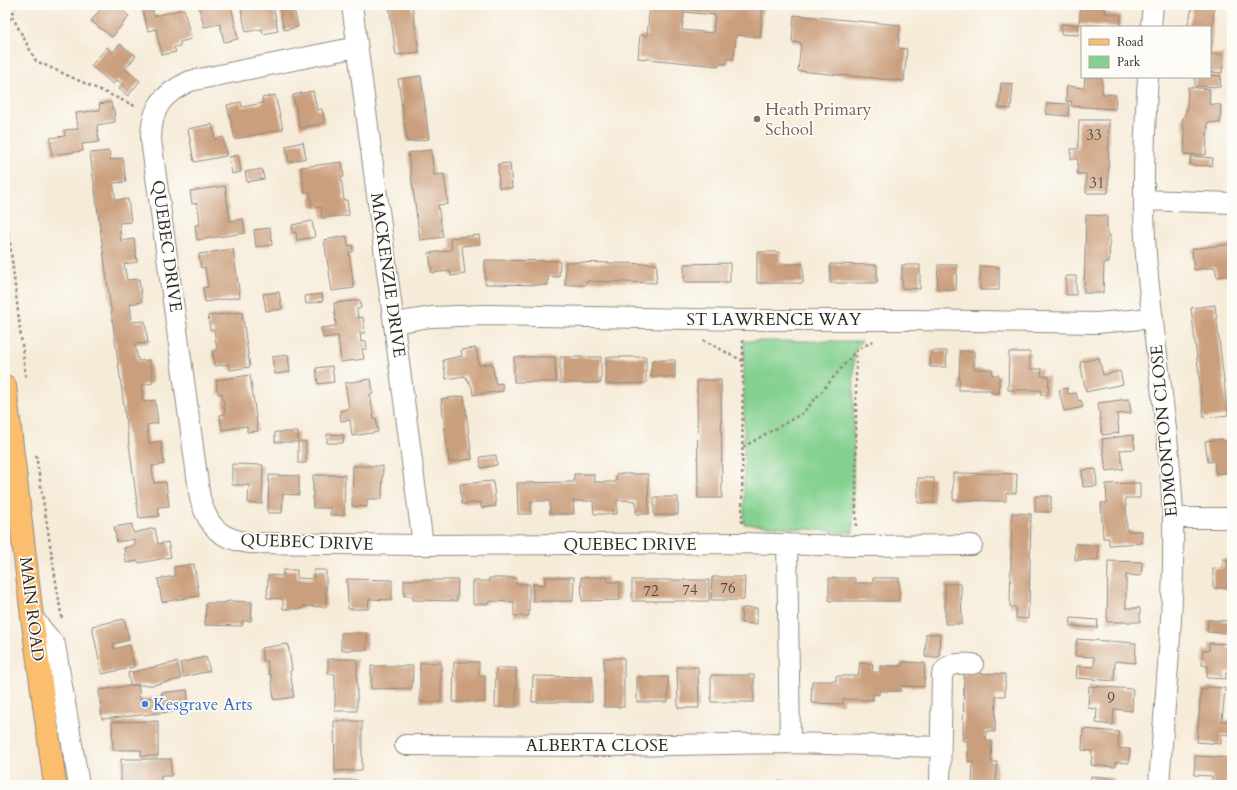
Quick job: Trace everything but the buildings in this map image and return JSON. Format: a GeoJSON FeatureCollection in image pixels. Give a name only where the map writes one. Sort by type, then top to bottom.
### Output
{"type":"FeatureCollection","features":[{"type":"Feature","properties":{"kind":"main road","name":"MAIN ROAD"},"geometry":{"type":"LineString","coordinates":[[5,386],[32,617],[55,785]]}},
{"type":"Feature","properties":{"kind":"street","name":"MACKENZIE DRIVE"},"geometry":{"type":"LineString","coordinates":[[352,5],[424,545]]}},
{"type":"Feature","properties":{"kind":"street"},"geometry":{"type":"LineString","coordinates":[[1151,26],[1153,5]]}},
{"type":"Feature","properties":{"kind":"street","name":"QUEBEC DRIVE"},"geometry":{"type":"LineString","coordinates":[[358,47],[190,81],[178,86],[168,94],[160,103],[154,115],[151,126],[152,140],[200,498],[208,521],[216,531],[238,541],[250,542],[424,545],[742,543],[856,546],[972,545]]}},
{"type":"Feature","properties":{"kind":"street","name":"EDMONTON CLOSE"},"geometry":{"type":"LineString","coordinates":[[1148,78],[1144,130],[1146,255],[1170,465],[1173,518],[1170,625],[1159,785]]}},
{"type":"Feature","properties":{"kind":"street"},"geometry":{"type":"LineString","coordinates":[[1144,200],[1232,203]]}},
{"type":"Feature","properties":{"kind":"street","name":"ST LAWRENCE WAY"},"geometry":{"type":"LineString","coordinates":[[394,323],[431,317],[484,315],[743,320],[912,320],[1097,323],[1153,318]]}},
{"type":"Feature","properties":{"kind":"street"},"geometry":{"type":"LineString","coordinates":[[1173,518],[1232,518]]}},
{"type":"Feature","properties":{"kind":"street"},"geometry":{"type":"LineString","coordinates":[[787,544],[790,743]]}},
{"type":"Feature","properties":{"kind":"street"},"geometry":{"type":"LineString","coordinates":[[32,617],[55,645],[79,785]]}},
{"type":"Feature","properties":{"kind":"street"},"geometry":{"type":"LineString","coordinates":[[940,785],[942,675],[945,669],[950,665],[973,664]]}},
{"type":"Feature","properties":{"kind":"street","name":"ALBERTA CLOSE"},"geometry":{"type":"LineString","coordinates":[[405,745],[619,746],[790,743],[940,748]]}},
{"type":"Feature","properties":{"kind":"path"},"geometry":{"type":"LineString","coordinates":[[5,25],[12,16],[16,5]]}},
{"type":"Feature","properties":{"kind":"path"},"geometry":{"type":"LineString","coordinates":[[12,16],[36,61],[154,115]]}},
{"type":"Feature","properties":{"kind":"path"},"geometry":{"type":"LineString","coordinates":[[5,201],[26,381]]}},
{"type":"Feature","properties":{"kind":"path"},"geometry":{"type":"LineString","coordinates":[[683,319],[683,328],[743,361]]}},
{"type":"Feature","properties":{"kind":"path"},"geometry":{"type":"LineString","coordinates":[[742,543],[743,320]]}},
{"type":"Feature","properties":{"kind":"path"},"geometry":{"type":"LineString","coordinates":[[743,448],[803,413],[856,351],[878,338]]}},
{"type":"Feature","properties":{"kind":"path"},"geometry":{"type":"LineString","coordinates":[[856,351],[856,546]]}},
{"type":"Feature","properties":{"kind":"path"},"geometry":{"type":"LineString","coordinates":[[35,450],[63,628],[55,645]]}},
{"type":"Feature","properties":{"kind":"green space"},"geometry":{"type":"Polygon","coordinates":[[[744,341],[862,341],[854,351],[853,533],[744,524],[744,341]]]}},
{"type":"Feature","properties":{"kind":"place","name":"Heath Primary School"},"geometry":{"type":"Point","coordinates":[757,119]}},
{"type":"Feature","properties":{"kind":"place","name":"Kesgrave Arts"},"geometry":{"type":"Point","coordinates":[145,704]}}]}
